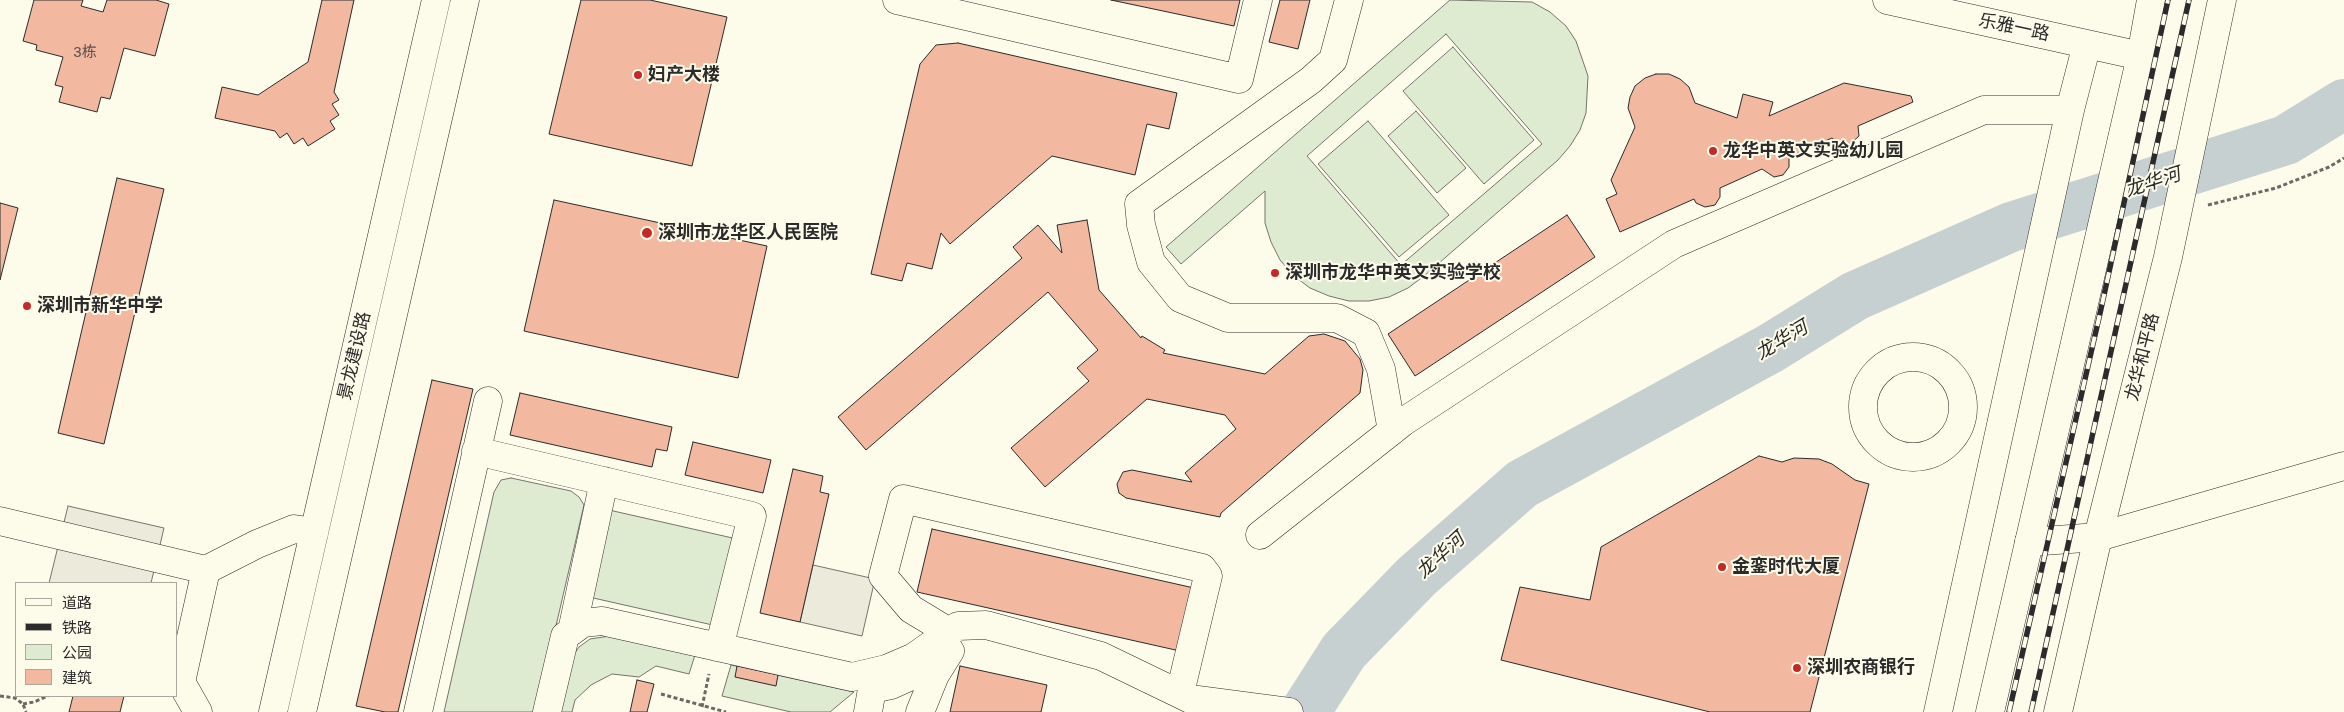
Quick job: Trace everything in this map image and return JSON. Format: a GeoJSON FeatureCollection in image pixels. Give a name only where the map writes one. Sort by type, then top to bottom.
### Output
{"type":"FeatureCollection","features":[{"type":"Feature","properties":{"kind":"main road","name":"景龙建设路"},"geometry":{"type":"LineString","coordinates":[[273,712],[436,0]]}},
{"type":"Feature","properties":{"kind":"main road","name":"景龙建设路"},"geometry":{"type":"LineString","coordinates":[[302,712],[465,0]]}},
{"type":"Feature","properties":{"kind":"main road"},"geometry":{"type":"LineString","coordinates":[[897,0],[1239,79],[1258,0]]}},
{"type":"Feature","properties":{"kind":"main road"},"geometry":{"type":"LineString","coordinates":[[1349,0],[1333,60],[1311,80],[1139,204],[1141,225],[1151,262],[1180,298],[1228,318],[1337,318],[1366,333],[1381,369],[1392,431]]}},
{"type":"Feature","properties":{"kind":"main road","name":"乐雅一路"},"geometry":{"type":"LineString","coordinates":[[1887,0],[2141,56]]}},
{"type":"Feature","properties":{"kind":"main road"},"geometry":{"type":"LineString","coordinates":[[1990,712],[2088,291],[2152,0]]}},
{"type":"Feature","properties":{"kind":"main road","name":"龙华和平路"},"geometry":{"type":"LineString","coordinates":[[2058,712],[2098,537],[2168,257],[2222,0]]}},
{"type":"Feature","properties":{"kind":"main road"},"geometry":{"type":"LineString","coordinates":[[1938,712],[2070,110],[2087,44]]}},
{"type":"Feature","properties":{"kind":"main road"},"geometry":{"type":"LineString","coordinates":[[1260,535],[1392,431],[1674,244],[1984,110],[2070,110]]}},
{"type":"Feature","properties":{"kind":"main road"},"geometry":{"type":"LineString","coordinates":[[418,712],[488,401]]}},
{"type":"Feature","properties":{"kind":"main road"},"geometry":{"type":"LineString","coordinates":[[1963,402],[2004,409]]}},
{"type":"Feature","properties":{"kind":"main road"},"geometry":{"type":"LineString","coordinates":[[476,451],[752,516],[722,636],[716,647]]}},
{"type":"Feature","properties":{"kind":"main road"},"geometry":{"type":"LineString","coordinates":[[2029,542],[2098,537],[2344,466]]}},
{"type":"Feature","properties":{"kind":"main road"},"geometry":{"type":"LineString","coordinates":[[572,632],[604,481]]}},
{"type":"Feature","properties":{"kind":"main road"},"geometry":{"type":"LineString","coordinates":[[949,632],[911,609],[883,576],[903,499],[1202,568],[1208,576],[1185,696]]}},
{"type":"Feature","properties":{"kind":"main road"},"geometry":{"type":"LineString","coordinates":[[0,521],[206,570],[257,544],[294,529],[314,532]]}},
{"type":"Feature","properties":{"kind":"main road"},"geometry":{"type":"LineString","coordinates":[[198,712],[181,682],[206,570]]}},
{"type":"Feature","properties":{"kind":"main road"},"geometry":{"type":"LineString","coordinates":[[547,712],[565,636],[584,623],[602,621],[852,677],[886,669],[914,657],[958,626],[986,625],[1101,656],[1185,696],[1219,703],[1289,712]]}},
{"type":"Feature","properties":{"kind":"main road"},"geometry":{"type":"LineString","coordinates":[[868,712],[872,689],[891,685],[922,671],[950,651],[935,675],[920,712]]}},
{"type":"Feature","properties":{"kind":"path"},"geometry":{"type":"LineString","coordinates":[[2207,205],[2276,188],[2329,167],[2344,158]]}},
{"type":"Feature","properties":{"kind":"path"},"geometry":{"type":"LineString","coordinates":[[702,706],[716,647]]}},
{"type":"Feature","properties":{"kind":"path"},"geometry":{"type":"LineString","coordinates":[[661,694],[726,712]]}},
{"type":"Feature","properties":{"kind":"path"},"geometry":{"type":"LineString","coordinates":[[0,696],[15,698],[23,704],[26,712]]}},
{"type":"Feature","properties":{"kind":"path"},"geometry":{"type":"LineString","coordinates":[[23,704],[46,697]]}},
{"type":"Feature","properties":{"kind":"green space"},"geometry":{"type":"Polygon","coordinates":[[[1450,0],[1532,2],[1550,12],[1566,26],[1576,41],[1588,76],[1586,113],[1580,130],[1570,146],[1558,160],[1408,288],[1389,297],[1369,301],[1349,301],[1329,296],[1310,288],[1294,276],[1280,260],[1271,242],[1265,223],[1265,191],[1181,264],[1166,247],[1450,0]],[[1446,34],[1307,156],[1401,265],[1542,144],[1446,34]]]}},
{"type":"Feature","properties":{"kind":"green space"},"geometry":{"type":"Polygon","coordinates":[[[1453,47],[1534,140],[1484,184],[1403,91],[1453,47]]]}},
{"type":"Feature","properties":{"kind":"green space"},"geometry":{"type":"Polygon","coordinates":[[[1416,111],[1466,168],[1437,193],[1388,136],[1416,111]]]}},
{"type":"Feature","properties":{"kind":"green space"},"geometry":{"type":"Polygon","coordinates":[[[1368,121],[1449,215],[1399,257],[1318,164],[1368,121]]]}},
{"type":"Feature","properties":{"kind":"green space"},"geometry":{"type":"Polygon","coordinates":[[[511,478],[571,491],[579,497],[584,505],[536,712],[444,712],[494,492],[501,480],[511,478]]]}},
{"type":"Feature","properties":{"kind":"green space"},"geometry":{"type":"Polygon","coordinates":[[[609,510],[737,539],[717,626],[589,597],[609,510]]]}},
{"type":"Feature","properties":{"kind":"green space"},"geometry":{"type":"Polygon","coordinates":[[[617,635],[695,655],[689,674],[656,666],[639,677],[612,674],[591,685],[575,700],[572,712],[555,712],[570,660],[579,647],[590,639],[617,635]]]}},
{"type":"Feature","properties":{"kind":"green space"},"geometry":{"type":"Polygon","coordinates":[[[731,665],[854,692],[830,712],[791,712],[722,696],[731,665]]]}},
{"type":"Feature","properties":{"kind":"shaded area"},"geometry":{"type":"Polygon","coordinates":[[[68,506],[164,528],[151,582],[49,582],[68,506]]]}},
{"type":"Feature","properties":{"kind":"shaded area"},"geometry":{"type":"Polygon","coordinates":[[[813,565],[875,579],[862,636],[800,622],[813,565]]]}},
{"type":"Feature","properties":{"kind":"building"},"geometry":{"type":"Polygon","coordinates":[[[34,0],[83,0],[81,6],[103,12],[107,0],[156,0],[169,4],[155,56],[124,48],[110,99],[101,97],[97,112],[59,102],[63,87],[55,85],[63,57],[36,50],[37,45],[23,41],[34,0]]]}},
{"type":"Feature","properties":{"kind":"building"},"geometry":{"type":"Polygon","coordinates":[[[322,0],[354,0],[334,92],[339,100],[332,104],[339,115],[330,121],[335,129],[308,146],[303,138],[294,144],[287,133],[280,138],[275,131],[215,118],[222,87],[258,95],[308,62],[322,0]]]}},
{"type":"Feature","properties":{"kind":"building","name":"妇产大楼"},"geometry":{"type":"Polygon","coordinates":[[[581,0],[650,0],[727,17],[692,166],[549,134],[581,0]]]}},
{"type":"Feature","properties":{"kind":"building"},"geometry":{"type":"Polygon","coordinates":[[[1111,0],[1240,0],[1234,26],[1111,0]]]}},
{"type":"Feature","properties":{"kind":"building"},"geometry":{"type":"Polygon","coordinates":[[[1280,0],[1310,0],[1298,49],[1269,42],[1280,0]]]}},
{"type":"Feature","properties":{"kind":"building"},"geometry":{"type":"Polygon","coordinates":[[[958,43],[1177,93],[1169,129],[1147,124],[1135,175],[1052,156],[950,244],[941,233],[932,269],[907,263],[902,281],[871,274],[920,64],[936,45],[958,43]]]}},
{"type":"Feature","properties":{"kind":"building","name":"龙华中英文实验幼儿园"},"geometry":{"type":"Polygon","coordinates":[[[1656,74],[1669,74],[1680,79],[1689,87],[1695,103],[1737,118],[1743,94],[1773,102],[1769,116],[1844,83],[1911,96],[1913,102],[1858,126],[1859,136],[1849,145],[1839,144],[1832,138],[1789,157],[1789,167],[1783,175],[1774,177],[1762,169],[1720,188],[1720,197],[1715,205],[1705,207],[1696,203],[1694,199],[1620,232],[1606,199],[1617,194],[1611,180],[1635,127],[1628,108],[1630,97],[1635,86],[1645,78],[1656,74]]]}},
{"type":"Feature","properties":{"kind":"building"},"geometry":{"type":"Polygon","coordinates":[[[117,178],[164,189],[104,444],[58,433],[117,178]]]}},
{"type":"Feature","properties":{"kind":"building"},"geometry":{"type":"Polygon","coordinates":[[[554,200],[767,246],[738,378],[524,331],[554,200]]]}},
{"type":"Feature","properties":{"kind":"building"},"geometry":{"type":"Polygon","coordinates":[[[0,203],[18,208],[0,280],[0,203]]]}},
{"type":"Feature","properties":{"kind":"building"},"geometry":{"type":"Polygon","coordinates":[[[1567,215],[1595,257],[1415,376],[1388,334],[1567,215]]]}},
{"type":"Feature","properties":{"kind":"building"},"geometry":{"type":"Polygon","coordinates":[[[1087,220],[1099,290],[1141,338],[1142,336],[1165,350],[1163,353],[1265,374],[1309,336],[1324,334],[1345,341],[1360,359],[1363,370],[1360,393],[1221,513],[1220,517],[1126,498],[1119,493],[1117,484],[1123,472],[1132,470],[1192,482],[1185,473],[1236,429],[1225,415],[1147,399],[1045,487],[1011,448],[1089,381],[1077,368],[1098,350],[1048,292],[866,450],[838,417],[1022,258],[1013,247],[1038,225],[1062,253],[1057,225],[1087,220]]]}},
{"type":"Feature","properties":{"kind":"building"},"geometry":{"type":"Polygon","coordinates":[[[432,380],[473,389],[398,712],[385,712],[356,706],[432,380]]]}},
{"type":"Feature","properties":{"kind":"building"},"geometry":{"type":"Polygon","coordinates":[[[520,393],[672,427],[667,451],[656,449],[652,467],[510,435],[520,393]]]}},
{"type":"Feature","properties":{"kind":"building"},"geometry":{"type":"Polygon","coordinates":[[[693,442],[771,460],[763,493],[685,475],[693,442]]]}},
{"type":"Feature","properties":{"kind":"building","name":"金銮时代大厦"},"geometry":{"type":"Polygon","coordinates":[[[1759,456],[1782,462],[1794,458],[1819,459],[1832,464],[1855,480],[1869,484],[1810,712],[1710,712],[1501,660],[1520,587],[1590,600],[1601,547],[1759,456]]]}},
{"type":"Feature","properties":{"kind":"building"},"geometry":{"type":"Polygon","coordinates":[[[793,469],[823,476],[820,492],[829,494],[800,622],[760,613],[793,469]]]}},
{"type":"Feature","properties":{"kind":"building"},"geometry":{"type":"Polygon","coordinates":[[[932,529],[1194,588],[1180,651],[917,592],[932,529]]]}},
{"type":"Feature","properties":{"kind":"building"},"geometry":{"type":"Polygon","coordinates":[[[737,666],[778,675],[776,686],[735,677],[737,666]]]}},
{"type":"Feature","properties":{"kind":"building"},"geometry":{"type":"Polygon","coordinates":[[[960,666],[1047,685],[1041,712],[950,712],[960,666]]]}},
{"type":"Feature","properties":{"kind":"building"},"geometry":{"type":"Polygon","coordinates":[[[637,680],[654,684],[647,712],[630,712],[637,680]]]}},
{"type":"Feature","properties":{"kind":"building"},"geometry":{"type":"Polygon","coordinates":[[[73,697],[124,697],[120,712],[69,712],[73,697]]]}},
{"type":"Feature","properties":{"kind":"waterway","name":"龙华河"},"geometry":{"type":"LineString","coordinates":[[1305,712],[1344,651],[1417,576],[1522,484],[1771,348],[1855,296],[2011,227],[2286,140],[2344,104]]}},
{"type":"Feature","properties":{"kind":"railway"},"geometry":{"type":"LineString","coordinates":[[2009,712],[2101,309],[2168,0]]}},
{"type":"Feature","properties":{"kind":"railway"},"geometry":{"type":"LineString","coordinates":[[2031,712],[2189,0]]}},
{"type":"Feature","properties":{"kind":"place","name":"妇产大楼"},"geometry":{"type":"Point","coordinates":[638,75]}},
{"type":"Feature","properties":{"kind":"place","name":"龙华中英文实验幼儿园"},"geometry":{"type":"Point","coordinates":[1713,151]}},
{"type":"Feature","properties":{"kind":"place","name":"深圳市龙华区人民医院"},"geometry":{"type":"Point","coordinates":[647,233]}},
{"type":"Feature","properties":{"kind":"place","name":"深圳市龙华中英文实验学校"},"geometry":{"type":"Point","coordinates":[1275,273]}},
{"type":"Feature","properties":{"kind":"place","name":"深圳市新华中学"},"geometry":{"type":"Point","coordinates":[27,306]}},
{"type":"Feature","properties":{"kind":"place","name":"金銮时代大厦"},"geometry":{"type":"Point","coordinates":[1722,567]}},
{"type":"Feature","properties":{"kind":"place","name":"深圳农商银行"},"geometry":{"type":"Point","coordinates":[1797,668]}}]}
